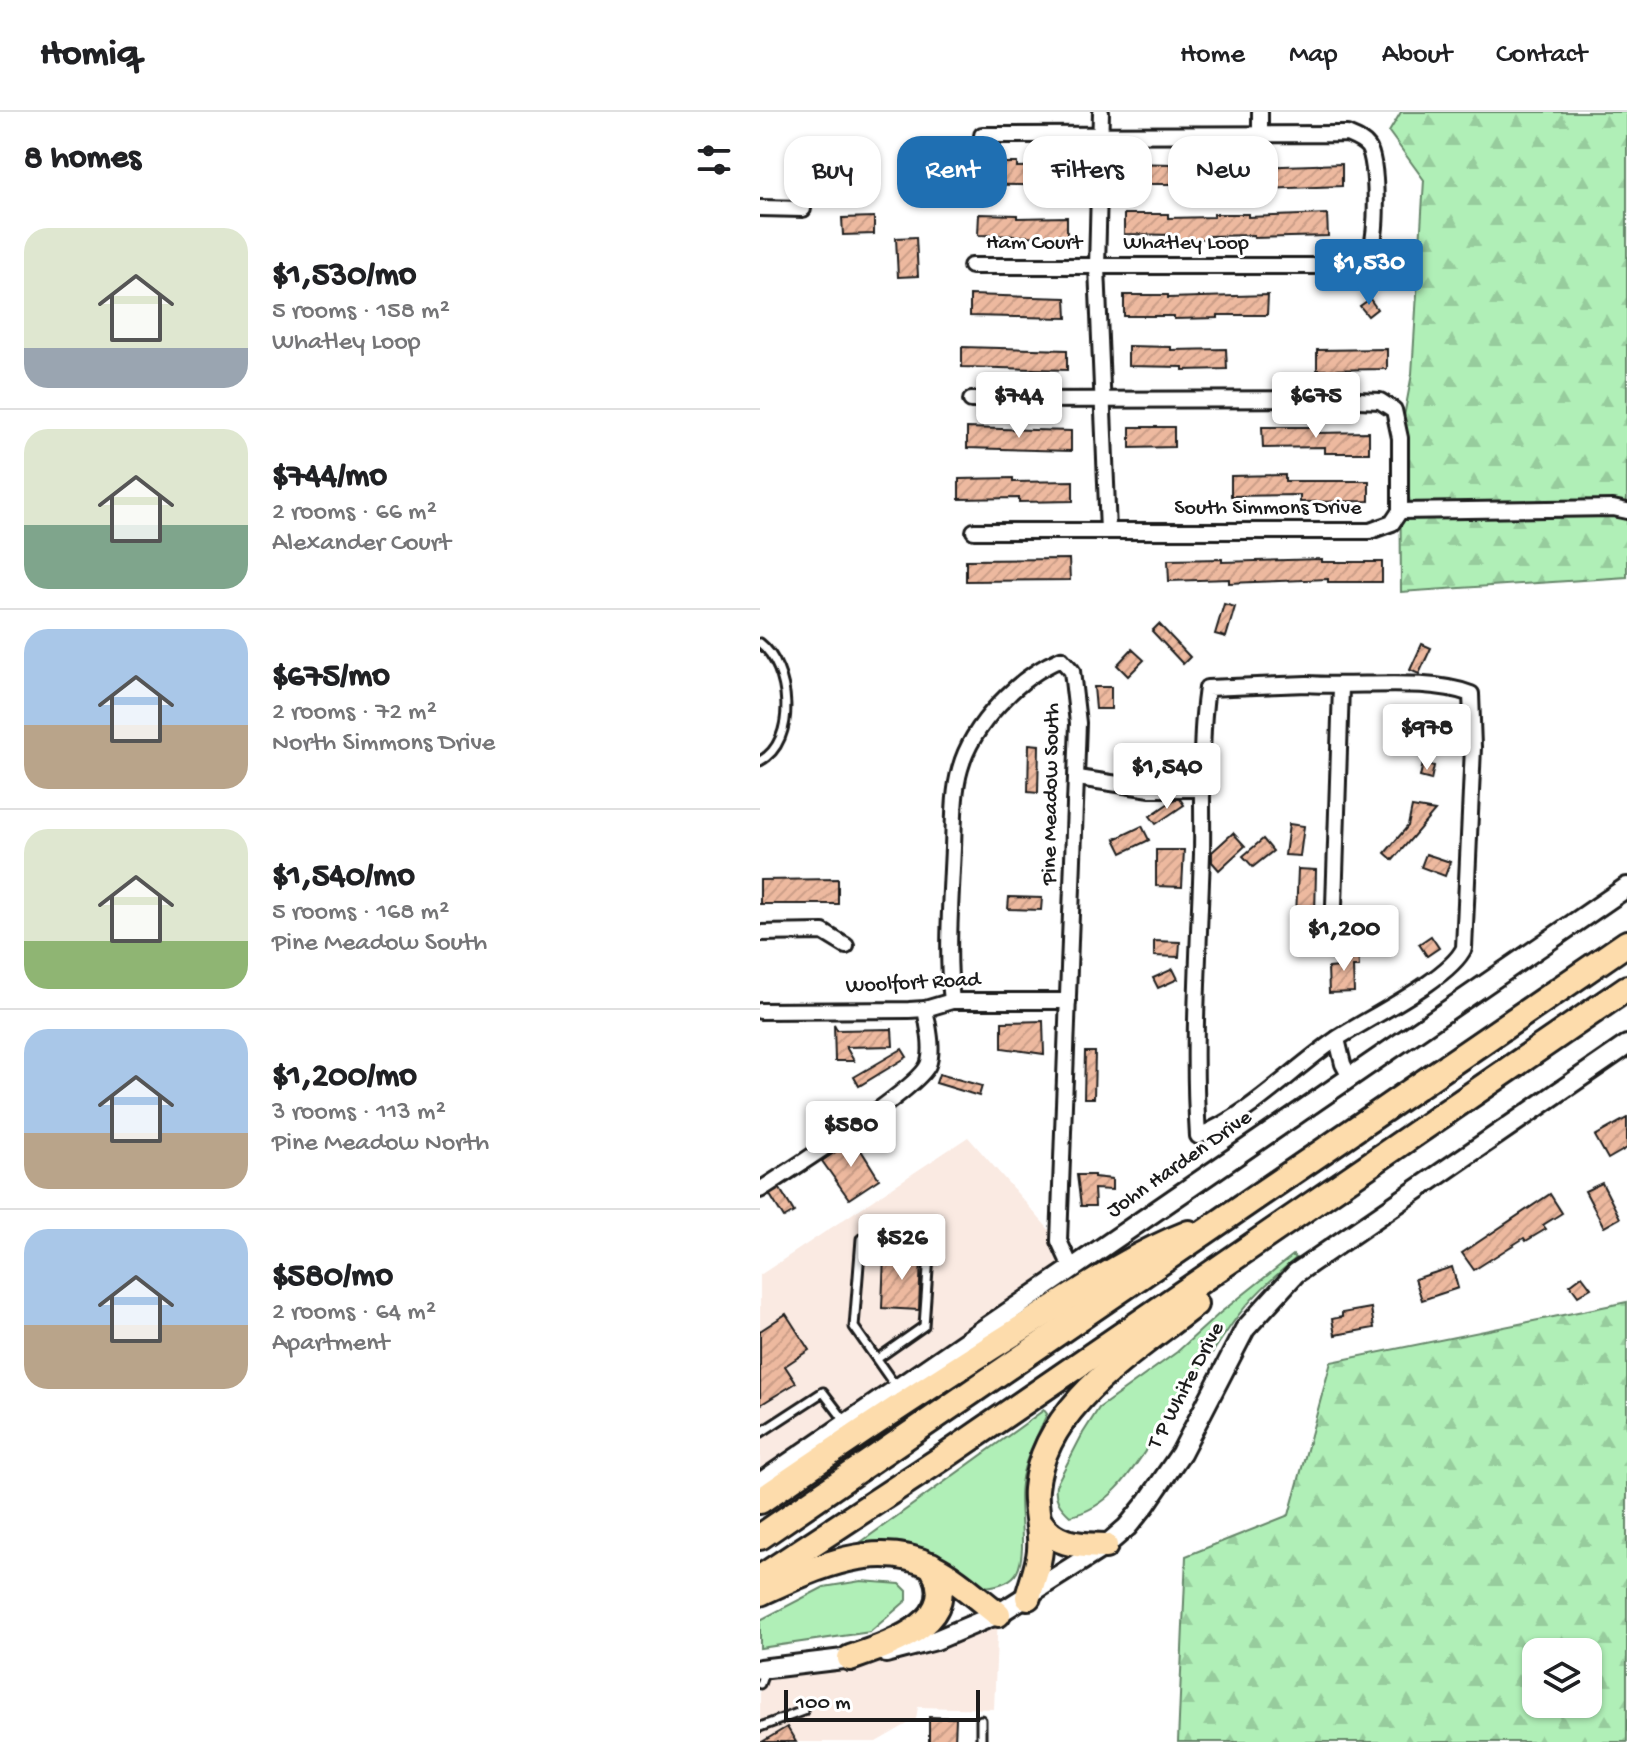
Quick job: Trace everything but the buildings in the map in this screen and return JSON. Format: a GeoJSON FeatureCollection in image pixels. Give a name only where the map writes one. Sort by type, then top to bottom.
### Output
{"type":"FeatureCollection","features":[{"type":"Feature","properties":{"kind":"highway"},"geometry":{"type":"LineString","coordinates":[[760,1537],[1627,943]]}},
{"type":"Feature","properties":{"kind":"highway"},"geometry":{"type":"LineString","coordinates":[[760,1578],[1307,1210],[1627,988]]}},
{"type":"Feature","properties":{"kind":"highway"},"geometry":{"type":"LineString","coordinates":[[1028,1597],[1040,1550],[1035,1490],[1041,1459],[1058,1422],[1094,1384],[1307,1210]]}},
{"type":"Feature","properties":{"kind":"highway"},"geometry":{"type":"LineString","coordinates":[[761,1485],[960,1367],[1150,1248],[1228,1218]]}},
{"type":"Feature","properties":{"kind":"highway"},"geometry":{"type":"LineString","coordinates":[[1039,1521],[1058,1540],[1073,1545],[1105,1546]]}},
{"type":"Feature","properties":{"kind":"highway"},"geometry":{"type":"LineString","coordinates":[[760,1593],[809,1571],[859,1556],[900,1556],[931,1565],[998,1614]]}},
{"type":"Feature","properties":{"kind":"highway"},"geometry":{"type":"LineString","coordinates":[[850,1658],[891,1644],[925,1623],[941,1599],[939,1579],[931,1565]]}},
{"type":"Feature","properties":{"kind":"street"},"geometry":{"type":"LineString","coordinates":[[1101,112],[1097,267],[1108,531]]}},
{"type":"Feature","properties":{"kind":"street"},"geometry":{"type":"LineString","coordinates":[[1260,112],[1260,135]]}},
{"type":"Feature","properties":{"kind":"street","name":"Whatley Loop"},"geometry":{"type":"LineString","coordinates":[[982,135],[1347,134],[1367,144],[1373,156],[1375,234],[1367,256],[1351,266],[1097,267]]}},
{"type":"Feature","properties":{"kind":"street"},"geometry":{"type":"LineString","coordinates":[[760,208],[803,209]]}},
{"type":"Feature","properties":{"kind":"street","name":"Ham Court"},"geometry":{"type":"LineString","coordinates":[[971,266],[1097,267]]}},
{"type":"Feature","properties":{"kind":"street"},"geometry":{"type":"LineString","coordinates":[[971,400],[1380,401],[1394,410],[1400,438],[1400,511],[1620,509]]}},
{"type":"Feature","properties":{"kind":"street","name":"South Simmons Drive"},"geometry":{"type":"LineString","coordinates":[[974,531],[1370,531],[1392,523],[1400,511]]}},
{"type":"Feature","properties":{"kind":"street","name":"Pine Meadow South"},"geometry":{"type":"LineString","coordinates":[[952,1001],[952,866],[959,771],[983,726],[1007,697],[1028,676],[1061,659],[1072,671],[1076,693],[1078,778],[1059,1241],[1072,1269]]}},
{"type":"Feature","properties":{"kind":"street"},"geometry":{"type":"LineString","coordinates":[[1307,684],[1443,687],[1471,694],[1473,747],[1467,927],[1461,954],[1450,967],[1337,1039],[1239,1112],[1198,1136],[1195,1028],[1202,853],[1201,789],[1207,688],[1307,684]]}},
{"type":"Feature","properties":{"kind":"street"},"geometry":{"type":"LineString","coordinates":[[1333,937],[1341,687]]}},
{"type":"Feature","properties":{"kind":"street"},"geometry":{"type":"LineString","coordinates":[[1078,778],[1151,789],[1201,789]]}},
{"type":"Feature","properties":{"kind":"street","name":"John Harden Drive"},"geometry":{"type":"LineString","coordinates":[[761,1485],[846,1423],[1627,887]]}},
{"type":"Feature","properties":{"kind":"street"},"geometry":{"type":"LineString","coordinates":[[760,933],[823,932],[846,946]]}},
{"type":"Feature","properties":{"kind":"street","name":"Woolfort Road"},"geometry":{"type":"LineString","coordinates":[[760,1011],[925,1009],[952,1001],[1068,1001]]}},
{"type":"Feature","properties":{"kind":"street"},"geometry":{"type":"LineString","coordinates":[[760,1190],[907,1089],[927,1066],[925,1009]]}},
{"type":"Feature","properties":{"kind":"street"},"geometry":{"type":"LineString","coordinates":[[1337,1039],[1343,1064],[1350,1077]]}},
{"type":"Feature","properties":{"kind":"street","name":"T P White Drive"},"geometry":{"type":"LineString","coordinates":[[762,1673],[885,1653],[936,1640],[998,1614],[1105,1546],[1127,1527],[1146,1504],[1181,1453],[1245,1329],[1296,1273],[1627,1045]]}},
{"type":"Feature","properties":{"kind":"lane"},"geometry":{"type":"LineString","coordinates":[[760,643],[779,667],[784,713],[777,746],[760,761]]}},
{"type":"Feature","properties":{"kind":"lane"},"geometry":{"type":"LineString","coordinates":[[877,1359],[924,1326],[930,1241],[927,1233],[872,1232],[861,1239],[854,1327],[897,1389]]}},
{"type":"Feature","properties":{"kind":"lane"},"geometry":{"type":"LineString","coordinates":[[760,1433],[823,1392],[846,1423]]}},
{"type":"Feature","properties":{"kind":"lane"},"geometry":{"type":"LineString","coordinates":[[760,1727],[803,1711]]}},
{"type":"Feature","properties":{"kind":"lane"},"geometry":{"type":"LineString","coordinates":[[981,1720],[981,1742]]}},
{"type":"Feature","properties":{"kind":"shaded area"},"geometry":{"type":"Polygon","coordinates":[[[968,1137],[1059,1241],[1078,1277],[760,1493],[760,1275],[968,1137]]]}},
{"type":"Feature","properties":{"kind":"shaded area"},"geometry":{"type":"Polygon","coordinates":[[[998,1614],[994,1709],[918,1707],[916,1719],[876,1742],[760,1742],[760,1669],[850,1658],[998,1614]]]}},
{"type":"Feature","properties":{"kind":"green space"},"geometry":{"type":"Polygon","coordinates":[[[1401,112],[1627,112],[1627,577],[1401,592],[1400,438],[1412,374],[1424,180],[1389,132],[1401,112]]]}},
{"type":"Feature","properties":{"kind":"green space"},"geometry":{"type":"Polygon","coordinates":[[[1293,1255],[1296,1258],[1239,1315],[1126,1478],[1101,1502],[1087,1511],[1070,1516],[1058,1502],[1056,1485],[1099,1408],[1177,1352],[1293,1255]]]}},
{"type":"Feature","properties":{"kind":"green space"},"geometry":{"type":"Polygon","coordinates":[[[1627,1302],[1627,1742],[1178,1742],[1186,1556],[1289,1515],[1331,1362],[1627,1302]]]}},
{"type":"Feature","properties":{"kind":"green space"},"geometry":{"type":"Polygon","coordinates":[[[1044,1410],[1047,1414],[1031,1448],[1023,1475],[1020,1494],[1022,1553],[1017,1572],[1011,1579],[984,1587],[945,1559],[923,1548],[900,1542],[861,1542],[1044,1410]]]}},
{"type":"Feature","properties":{"kind":"green space"},"geometry":{"type":"Polygon","coordinates":[[[861,1581],[900,1584],[907,1591],[907,1600],[870,1632],[760,1648],[760,1620],[824,1587],[861,1581]]]}}]}
